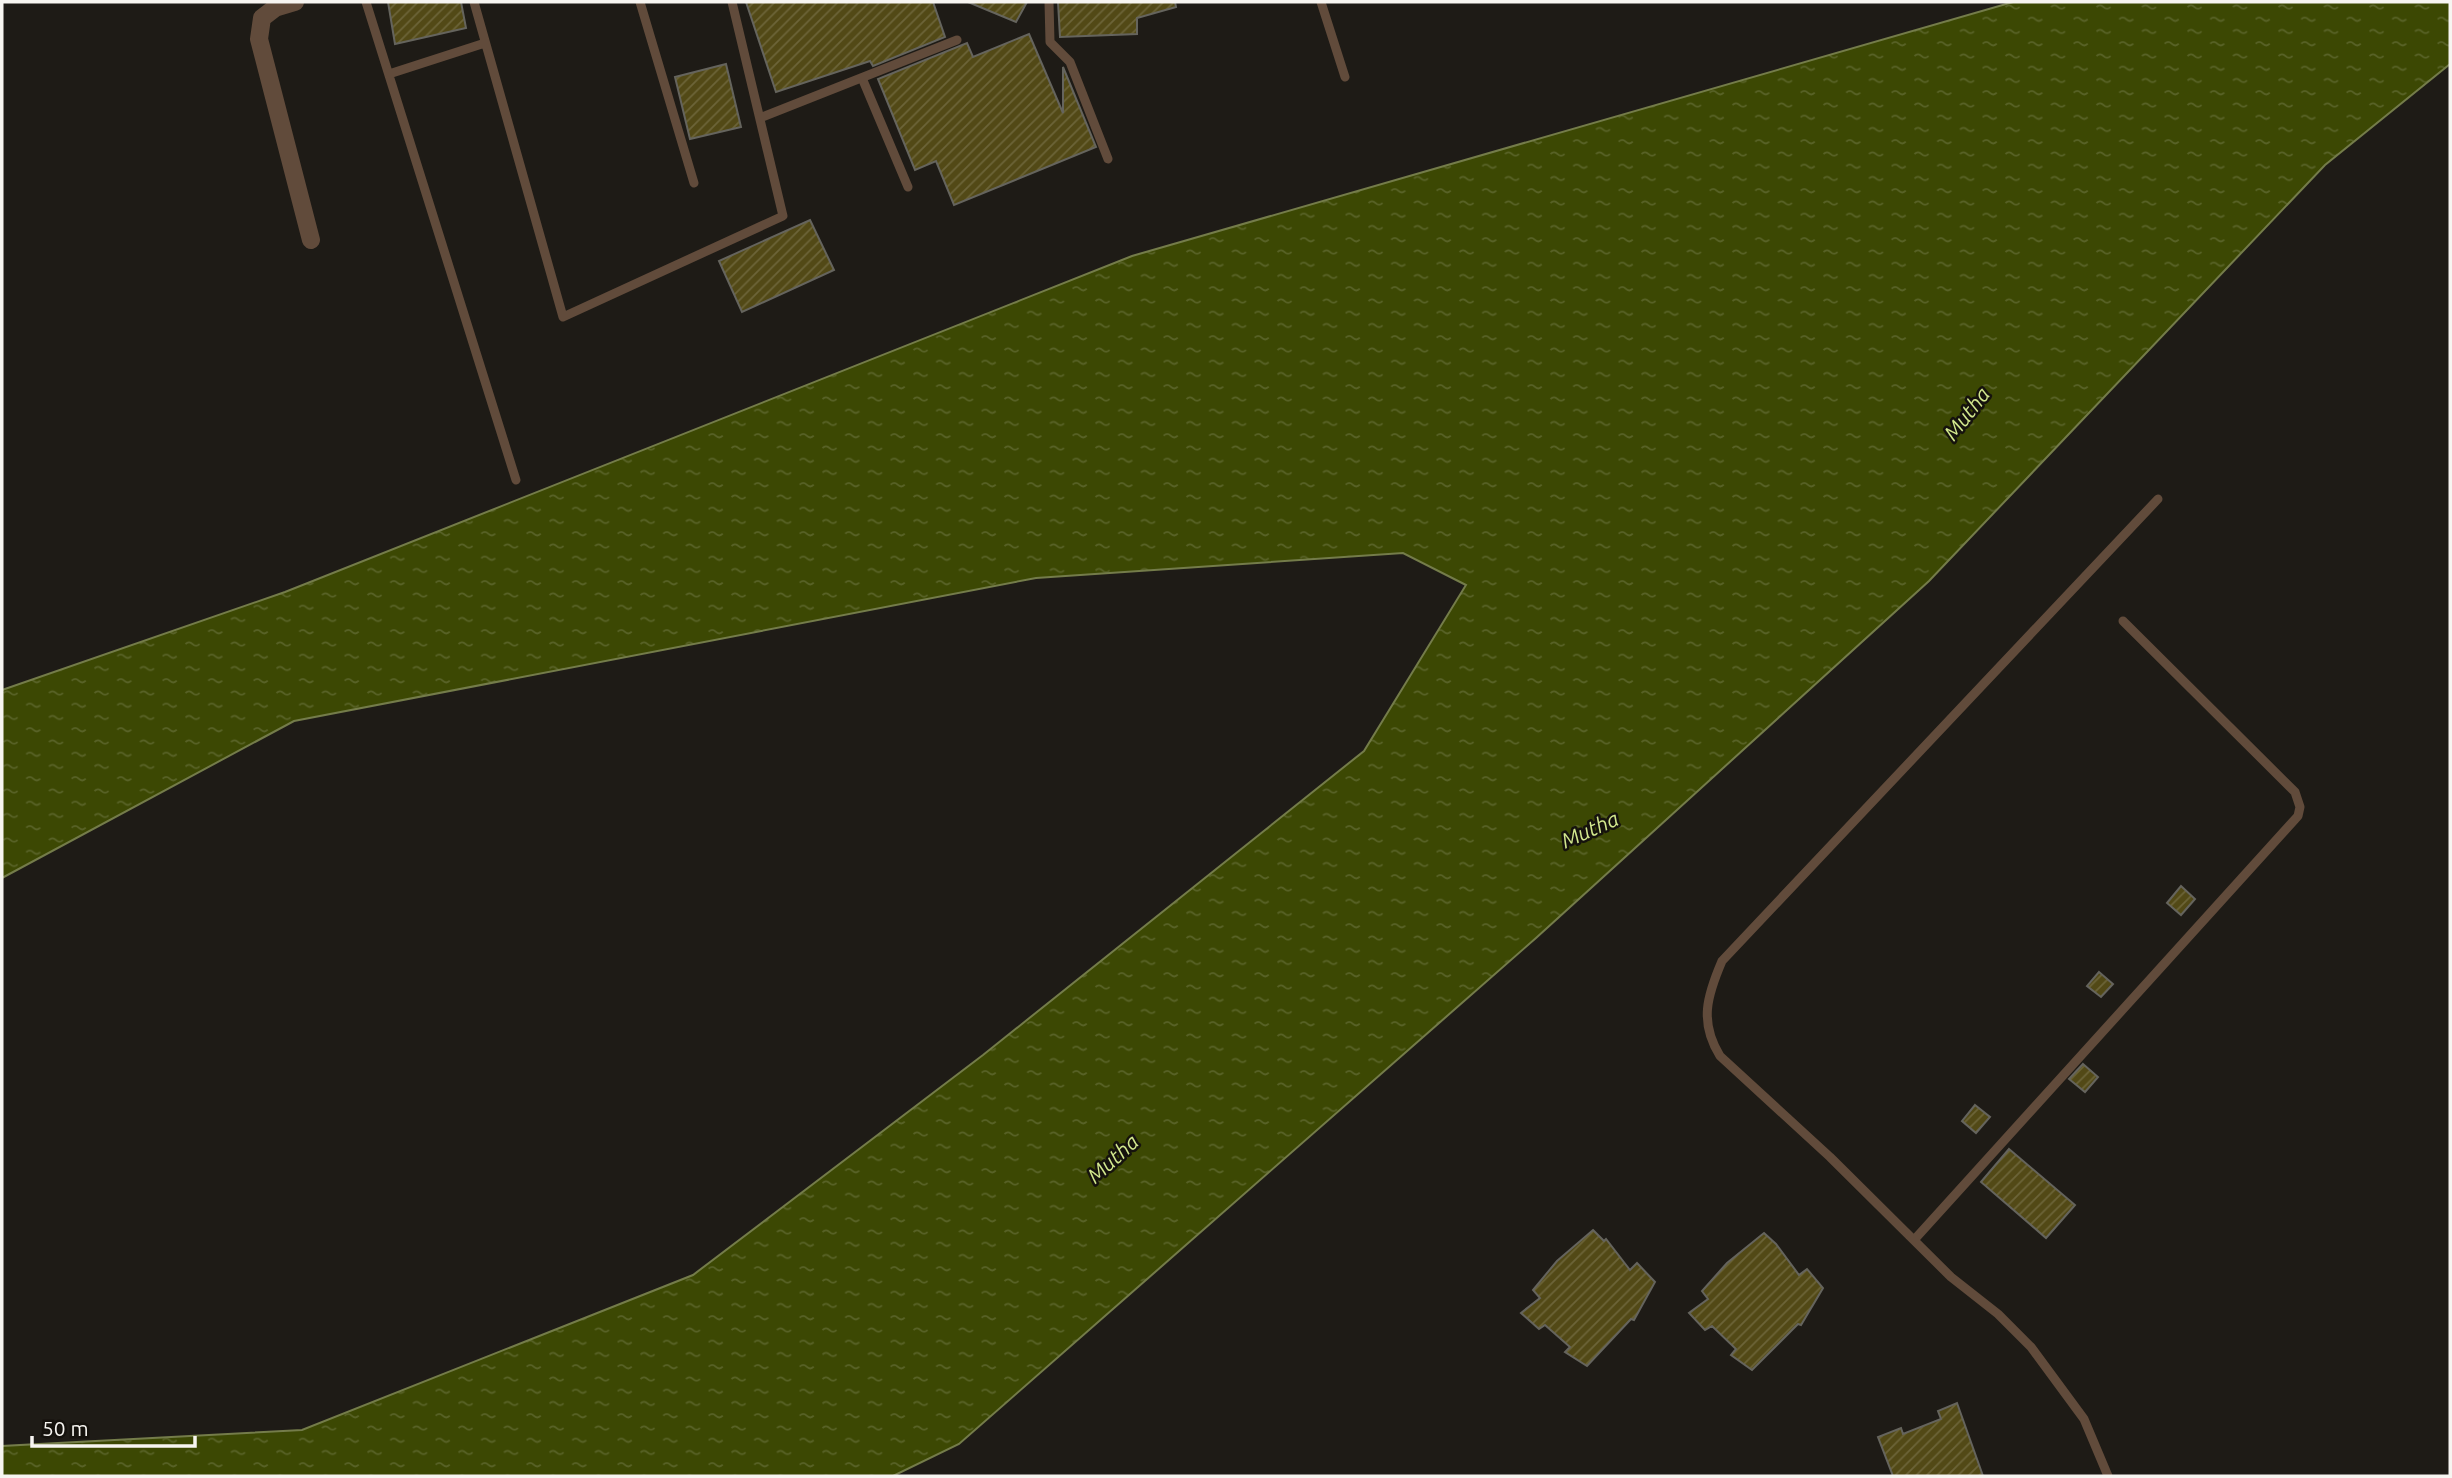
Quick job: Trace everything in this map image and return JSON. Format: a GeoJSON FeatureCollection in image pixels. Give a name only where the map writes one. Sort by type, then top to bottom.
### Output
{"type":"FeatureCollection","features":[{"type":"Feature","properties":{"kind":"street"},"geometry":{"type":"LineString","coordinates":[[295,2],[275,8],[262,18],[259,38],[311,240]]}},
{"type":"Feature","properties":{"kind":"lane"},"geometry":{"type":"LineString","coordinates":[[366,2],[516,480]]}},
{"type":"Feature","properties":{"kind":"lane"},"geometry":{"type":"LineString","coordinates":[[474,2],[563,317],[783,216],[732,2]]}},
{"type":"Feature","properties":{"kind":"lane"},"geometry":{"type":"LineString","coordinates":[[640,2],[694,183]]}},
{"type":"Feature","properties":{"kind":"lane"},"geometry":{"type":"LineString","coordinates":[[1049,2],[1050,42],[1070,62],[1108,159]]}},
{"type":"Feature","properties":{"kind":"lane"},"geometry":{"type":"LineString","coordinates":[[1321,2],[1345,77]]}},
{"type":"Feature","properties":{"kind":"lane"},"geometry":{"type":"LineString","coordinates":[[760,118],[957,40]]}},
{"type":"Feature","properties":{"kind":"lane"},"geometry":{"type":"LineString","coordinates":[[388,74],[485,43]]}},
{"type":"Feature","properties":{"kind":"lane"},"geometry":{"type":"LineString","coordinates":[[862,78],[908,187]]}},
{"type":"Feature","properties":{"kind":"lane"},"geometry":{"type":"LineString","coordinates":[[2108,1476],[2084,1419],[2031,1347],[1913,1240],[1830,1157],[1720,1056],[1710,1040],[1705,1017],[1710,990],[1722,961],[2158,499]]}},
{"type":"Feature","properties":{"kind":"lane"},"geometry":{"type":"LineString","coordinates":[[1913,1240],[2298,816],[2300,807],[2295,792],[2123,621]]}},
{"type":"Feature","properties":{"kind":"water","name":"Mutha"},"geometry":{"type":"Polygon","coordinates":[[[2013,2],[2450,2],[2450,64],[2325,165],[1929,581],[1536,938],[959,1444],[893,1476],[2,1476],[2,1446],[302,1430],[693,1275],[983,1055],[1364,751],[1466,585],[1403,553],[1036,578],[294,721],[2,878],[2,690],[285,592],[1132,256],[2013,2]]]}},
{"type":"Feature","properties":{"kind":"building"},"geometry":{"type":"Polygon","coordinates":[[[388,2],[461,2],[466,28],[395,44],[388,2]]]}},
{"type":"Feature","properties":{"kind":"building"},"geometry":{"type":"Polygon","coordinates":[[[746,2],[933,2],[945,37],[873,66],[870,61],[776,92],[746,2]]]}},
{"type":"Feature","properties":{"kind":"building"},"geometry":{"type":"Polygon","coordinates":[[[968,2],[1027,2],[1016,22],[968,2]]]}},
{"type":"Feature","properties":{"kind":"building"},"geometry":{"type":"Polygon","coordinates":[[[1058,2],[1175,2],[1176,7],[1137,18],[1137,34],[1060,37],[1058,2]]]}},
{"type":"Feature","properties":{"kind":"building"},"geometry":{"type":"Polygon","coordinates":[[[1029,34],[1063,113],[1063,67],[1096,147],[954,205],[936,161],[915,170],[878,79],[967,43],[973,57],[1029,34]]]}},
{"type":"Feature","properties":{"kind":"building"},"geometry":{"type":"Polygon","coordinates":[[[726,64],[741,127],[690,139],[675,77],[726,64]]]}},
{"type":"Feature","properties":{"kind":"building"},"geometry":{"type":"Polygon","coordinates":[[[810,220],[834,270],[742,312],[719,261],[810,220]]]}},
{"type":"Feature","properties":{"kind":"building"},"geometry":{"type":"Polygon","coordinates":[[[2181,886],[2195,899],[2181,915],[2167,903],[2181,886]]]}},
{"type":"Feature","properties":{"kind":"building"},"geometry":{"type":"Polygon","coordinates":[[[2099,972],[2113,984],[2101,997],[2087,986],[2099,972]]]}},
{"type":"Feature","properties":{"kind":"building"},"geometry":{"type":"Polygon","coordinates":[[[2083,1064],[2098,1077],[2085,1092],[2069,1079],[2083,1064]]]}},
{"type":"Feature","properties":{"kind":"building"},"geometry":{"type":"Polygon","coordinates":[[[1975,1105],[1990,1117],[1976,1133],[1962,1121],[1975,1105]]]}},
{"type":"Feature","properties":{"kind":"building"},"geometry":{"type":"Polygon","coordinates":[[[2009,1149],[2075,1205],[2046,1238],[1981,1182],[2009,1149]]]}},
{"type":"Feature","properties":{"kind":"building"},"geometry":{"type":"Polygon","coordinates":[[[1593,1230],[1604,1241],[1606,1239],[1630,1270],[1637,1263],[1655,1282],[1634,1320],[1631,1319],[1587,1366],[1565,1352],[1570,1347],[1545,1325],[1539,1329],[1521,1313],[1540,1298],[1533,1290],[1557,1261],[1593,1230]]]}},
{"type":"Feature","properties":{"kind":"building"},"geometry":{"type":"Polygon","coordinates":[[[1764,1233],[1776,1244],[1799,1275],[1807,1269],[1823,1288],[1801,1325],[1798,1324],[1752,1370],[1731,1355],[1736,1349],[1712,1326],[1705,1330],[1689,1313],[1708,1299],[1702,1291],[1727,1263],[1764,1233]]]}},
{"type":"Feature","properties":{"kind":"building"},"geometry":{"type":"Polygon","coordinates":[[[1957,1403],[1983,1476],[1893,1476],[1878,1437],[1901,1428],[1903,1434],[1941,1419],[1938,1411],[1957,1403]]]}}]}
